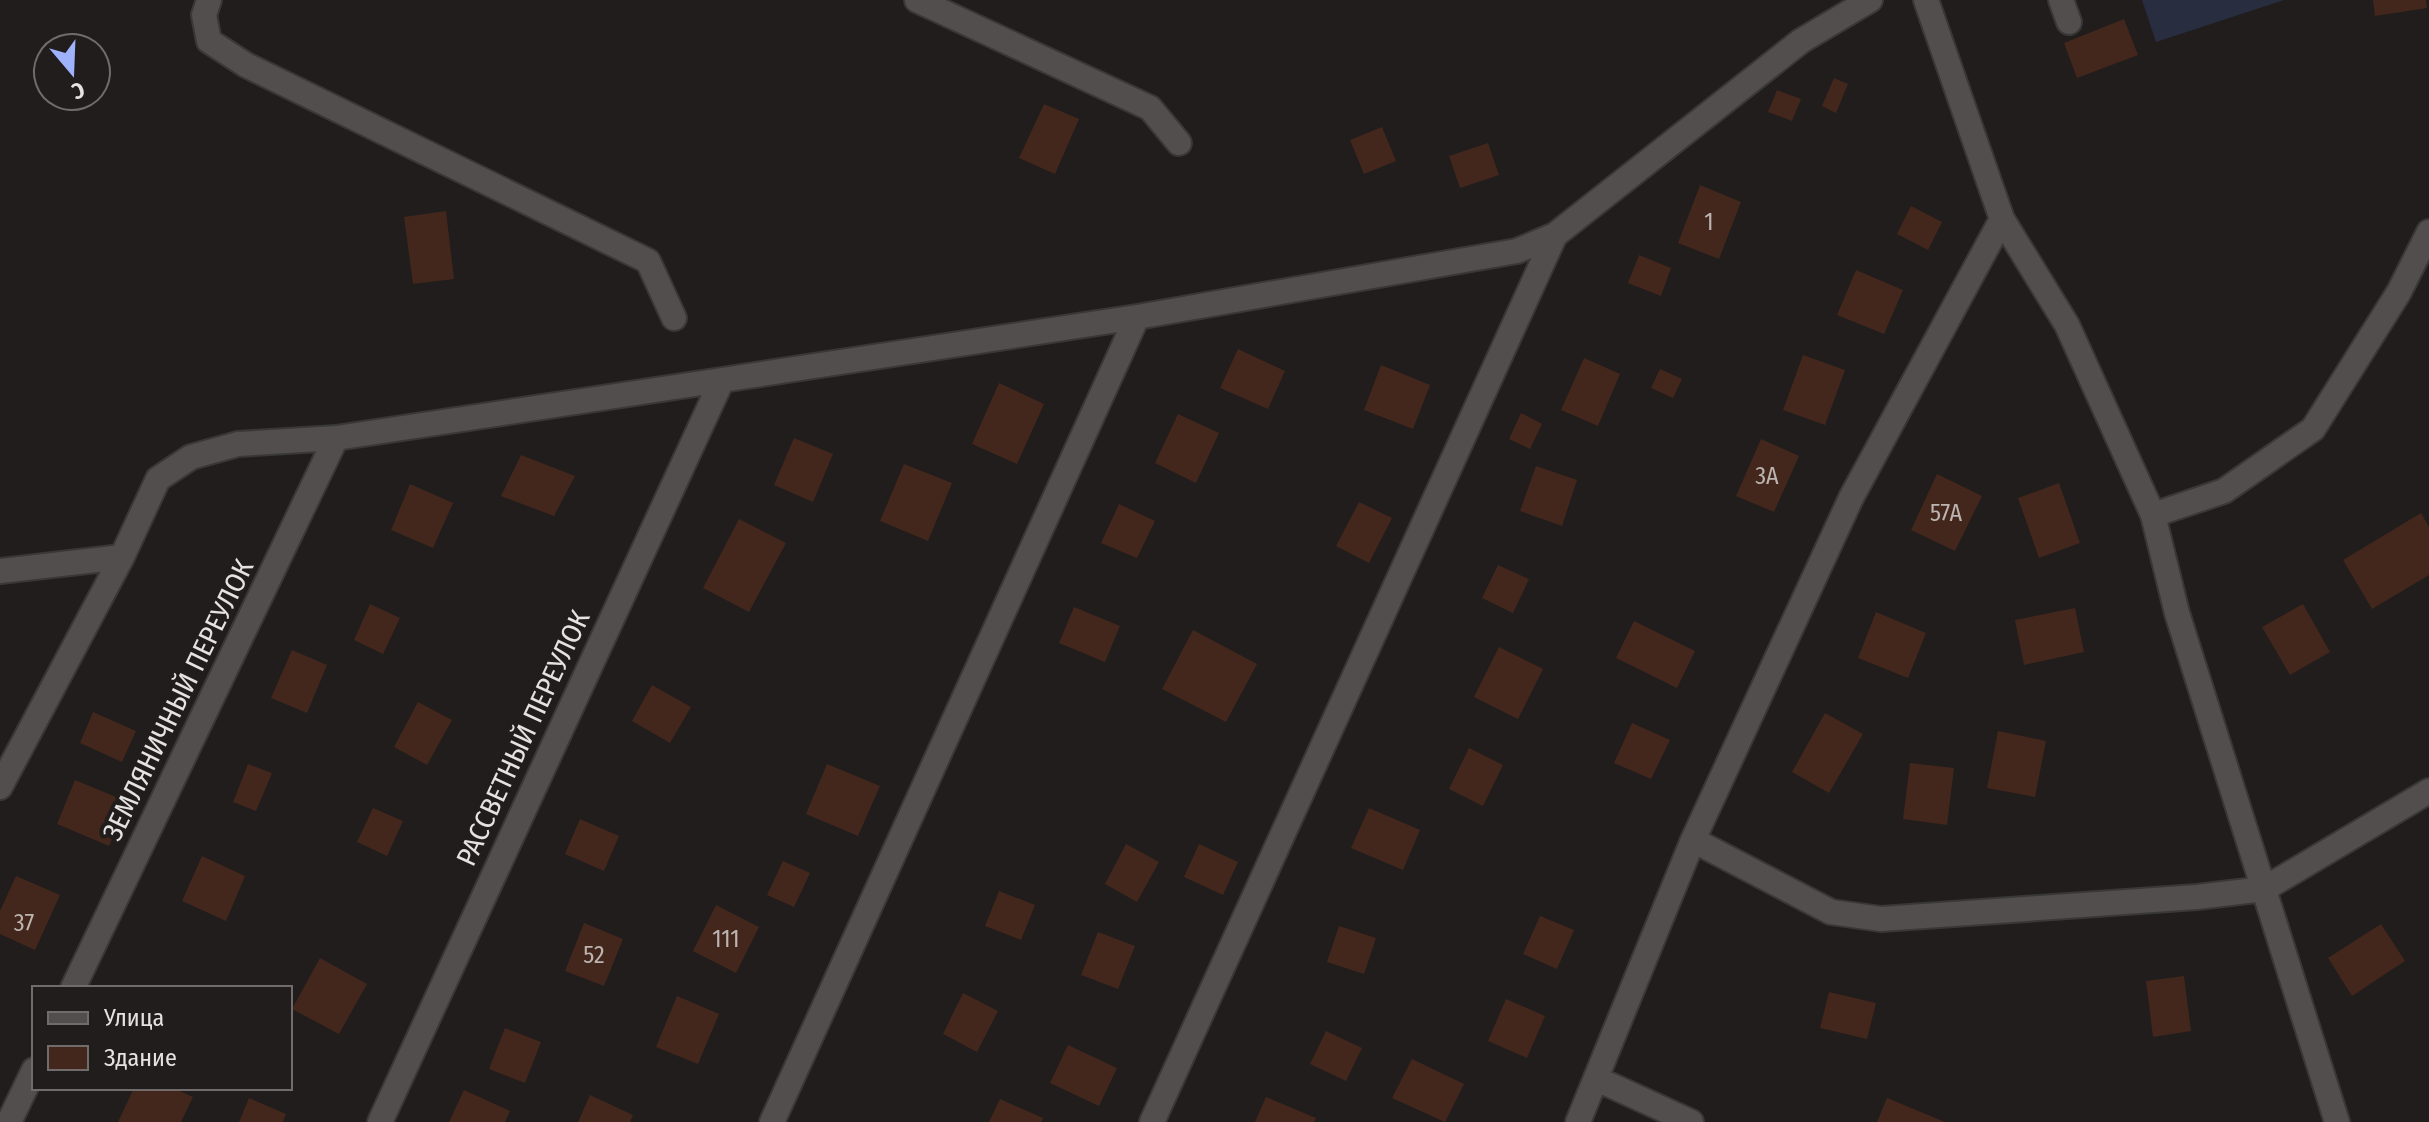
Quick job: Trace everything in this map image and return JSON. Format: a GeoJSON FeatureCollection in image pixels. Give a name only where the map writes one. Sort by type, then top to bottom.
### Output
{"type":"FeatureCollection","features":[{"type":"Feature","properties":{"kind":"street"},"geometry":{"type":"LineString","coordinates":[[209,0],[204,15],[209,41],[246,65],[648,261],[674,318]]}},
{"type":"Feature","properties":{"kind":"street"},"geometry":{"type":"LineString","coordinates":[[917,0],[1150,108],[1179,143]]}},
{"type":"Feature","properties":{"kind":"street"},"geometry":{"type":"LineString","coordinates":[[0,787],[122,557],[158,479],[191,457],[238,444],[336,438],[1137,317],[1517,251],[1555,235],[1801,41],[1870,0]]}},
{"type":"Feature","properties":{"kind":"street"},"geometry":{"type":"LineString","coordinates":[[1926,0],[2002,219],[2067,325],[2153,515],[2177,613],[2337,1122]]}},
{"type":"Feature","properties":{"kind":"street"},"geometry":{"type":"LineString","coordinates":[[1578,1122],[1693,840],[1851,498],[2002,219]]}},
{"type":"Feature","properties":{"kind":"street"},"geometry":{"type":"LineString","coordinates":[[2153,515],[2224,491],[2313,429],[2399,292],[2429,232]]}},
{"type":"Feature","properties":{"kind":"street"},"geometry":{"type":"LineString","coordinates":[[1152,1122],[1555,235]]}},
{"type":"Feature","properties":{"kind":"street"},"geometry":{"type":"LineString","coordinates":[[772,1122],[1137,317]]}},
{"type":"Feature","properties":{"kind":"street","name":"РАССВЕТНЫЙ ПЕРЕУЛОК"},"geometry":{"type":"LineString","coordinates":[[380,1122],[722,380]]}},
{"type":"Feature","properties":{"kind":"street","name":"ЗЕМЛЯНИЧНЫЙ ПЕРЕУЛОК"},"geometry":{"type":"LineString","coordinates":[[74,986],[336,438]]}},
{"type":"Feature","properties":{"kind":"street"},"geometry":{"type":"LineString","coordinates":[[0,571],[122,557]]}},
{"type":"Feature","properties":{"kind":"street"},"geometry":{"type":"LineString","coordinates":[[1693,840],[1831,912],[1881,919],[2197,897],[2264,889],[2429,791]]}},
{"type":"Feature","properties":{"kind":"street"},"geometry":{"type":"LineString","coordinates":[[9,1122],[32,1074]]}},
{"type":"Feature","properties":{"kind":"street"},"geometry":{"type":"LineString","coordinates":[[1597,1079],[1691,1122]]}},
{"type":"Feature","properties":{"kind":"shaded area"},"geometry":{"type":"Polygon","coordinates":[[[2142,0],[2284,0],[2156,42],[2142,0]]]}},
{"type":"Feature","properties":{"kind":"building"},"geometry":{"type":"Polygon","coordinates":[[[2373,0],[2426,0],[2427,8],[2375,16],[2373,0]]]}},
{"type":"Feature","properties":{"kind":"building"},"geometry":{"type":"Polygon","coordinates":[[[2124,19],[2138,55],[2077,78],[2064,43],[2124,19]]]}},
{"type":"Feature","properties":{"kind":"building"},"geometry":{"type":"Polygon","coordinates":[[[1834,78],[1848,84],[1836,113],[1822,106],[1834,78]]]}},
{"type":"Feature","properties":{"kind":"building"},"geometry":{"type":"Polygon","coordinates":[[[1777,90],[1801,99],[1792,121],[1768,112],[1777,90]]]}},
{"type":"Feature","properties":{"kind":"building"},"geometry":{"type":"Polygon","coordinates":[[[1044,104],[1079,119],[1055,174],[1019,158],[1044,104]]]}},
{"type":"Feature","properties":{"kind":"building"},"geometry":{"type":"Polygon","coordinates":[[[1382,127],[1396,161],[1364,174],[1350,140],[1382,127]]]}},
{"type":"Feature","properties":{"kind":"building"},"geometry":{"type":"Polygon","coordinates":[[[1488,143],[1499,175],[1460,188],[1449,156],[1488,143]]]}},
{"type":"Feature","properties":{"kind":"building"},"geometry":{"type":"Polygon","coordinates":[[[1700,185],[1741,202],[1719,259],[1678,243],[1700,185]]]}},
{"type":"Feature","properties":{"kind":"building"},"geometry":{"type":"Polygon","coordinates":[[[1911,206],[1942,222],[1928,250],[1897,234],[1911,206]]]}},
{"type":"Feature","properties":{"kind":"building"},"geometry":{"type":"Polygon","coordinates":[[[446,211],[454,279],[413,284],[404,217],[446,211]]]}},
{"type":"Feature","properties":{"kind":"building"},"geometry":{"type":"Polygon","coordinates":[[[1639,255],[1671,268],[1661,296],[1628,283],[1639,255]]]}},
{"type":"Feature","properties":{"kind":"building"},"geometry":{"type":"Polygon","coordinates":[[[1856,270],[1903,290],[1884,334],[1837,315],[1856,270]]]}},
{"type":"Feature","properties":{"kind":"building"},"geometry":{"type":"Polygon","coordinates":[[[1238,349],[1285,371],[1268,409],[1220,388],[1238,349]]]}},
{"type":"Feature","properties":{"kind":"building"},"geometry":{"type":"Polygon","coordinates":[[[1803,355],[1845,370],[1825,425],[1783,410],[1803,355]]]}},
{"type":"Feature","properties":{"kind":"building"},"geometry":{"type":"Polygon","coordinates":[[[1584,358],[1620,374],[1598,426],[1561,410],[1584,358]]]}},
{"type":"Feature","properties":{"kind":"building"},"geometry":{"type":"Polygon","coordinates":[[[1381,365],[1430,385],[1413,429],[1364,410],[1381,365]]]}},
{"type":"Feature","properties":{"kind":"building"},"geometry":{"type":"Polygon","coordinates":[[[1660,369],[1682,379],[1673,398],[1651,388],[1660,369]]]}},
{"type":"Feature","properties":{"kind":"building"},"geometry":{"type":"Polygon","coordinates":[[[999,383],[1044,404],[1017,464],[972,444],[999,383]]]}},
{"type":"Feature","properties":{"kind":"building"},"geometry":{"type":"Polygon","coordinates":[[[1521,413],[1542,424],[1530,449],[1509,439],[1521,413]]]}},
{"type":"Feature","properties":{"kind":"building"},"geometry":{"type":"Polygon","coordinates":[[[1178,414],[1219,433],[1196,483],[1155,463],[1178,414]]]}},
{"type":"Feature","properties":{"kind":"building"},"geometry":{"type":"Polygon","coordinates":[[[794,438],[833,454],[813,502],[774,485],[794,438]]]}},
{"type":"Feature","properties":{"kind":"building"},"geometry":{"type":"Polygon","coordinates":[[[1761,439],[1799,456],[1774,512],[1736,496],[1761,439]]]}},
{"type":"Feature","properties":{"kind":"building"},"geometry":{"type":"Polygon","coordinates":[[[521,455],[575,476],[554,516],[501,496],[521,455]]]}},
{"type":"Feature","properties":{"kind":"building"},"geometry":{"type":"Polygon","coordinates":[[[904,464],[952,483],[928,541],[880,521],[904,464]]]}},
{"type":"Feature","properties":{"kind":"building"},"geometry":{"type":"Polygon","coordinates":[[[1536,466],[1577,480],[1562,526],[1520,511],[1536,466]]]}},
{"type":"Feature","properties":{"kind":"building"},"geometry":{"type":"Polygon","coordinates":[[[1937,474],[1982,496],[1955,551],[1911,530],[1937,474]]]}},
{"type":"Feature","properties":{"kind":"building"},"geometry":{"type":"Polygon","coordinates":[[[2059,483],[2080,543],[2039,558],[2018,498],[2059,483]]]}},
{"type":"Feature","properties":{"kind":"building"},"geometry":{"type":"Polygon","coordinates":[[[410,484],[453,503],[433,548],[391,530],[410,484]]]}},
{"type":"Feature","properties":{"kind":"building"},"geometry":{"type":"Polygon","coordinates":[[[1359,502],[1392,518],[1369,563],[1336,546],[1359,502]]]}},
{"type":"Feature","properties":{"kind":"building"},"geometry":{"type":"Polygon","coordinates":[[[1119,504],[1155,521],[1137,558],[1101,543],[1119,504]]]}},
{"type":"Feature","properties":{"kind":"building"},"geometry":{"type":"Polygon","coordinates":[[[2421,513],[2429,527],[2429,575],[2372,609],[2343,560],[2421,513]]]}},
{"type":"Feature","properties":{"kind":"building"},"geometry":{"type":"Polygon","coordinates":[[[739,519],[786,543],[749,612],[703,588],[739,519]]]}},
{"type":"Feature","properties":{"kind":"building"},"geometry":{"type":"Polygon","coordinates":[[[1498,565],[1529,579],[1513,613],[1482,598],[1498,565]]]}},
{"type":"Feature","properties":{"kind":"building"},"geometry":{"type":"Polygon","coordinates":[[[370,604],[400,618],[383,654],[354,640],[370,604]]]}},
{"type":"Feature","properties":{"kind":"building"},"geometry":{"type":"Polygon","coordinates":[[[2303,604],[2330,652],[2290,675],[2262,627],[2303,604]]]}},
{"type":"Feature","properties":{"kind":"building"},"geometry":{"type":"Polygon","coordinates":[[[1074,607],[1120,626],[1105,662],[1059,643],[1074,607]]]}},
{"type":"Feature","properties":{"kind":"building"},"geometry":{"type":"Polygon","coordinates":[[[2075,608],[2084,652],[2024,665],[2015,620],[2075,608]]]}},
{"type":"Feature","properties":{"kind":"building"},"geometry":{"type":"Polygon","coordinates":[[[1876,612],[1926,633],[1908,678],[1858,658],[1876,612]]]}},
{"type":"Feature","properties":{"kind":"building"},"geometry":{"type":"Polygon","coordinates":[[[1634,621],[1695,651],[1677,688],[1616,658],[1634,621]]]}},
{"type":"Feature","properties":{"kind":"building"},"geometry":{"type":"Polygon","coordinates":[[[1193,630],[1257,664],[1226,722],[1162,689],[1193,630]]]}},
{"type":"Feature","properties":{"kind":"building"},"geometry":{"type":"Polygon","coordinates":[[[1499,647],[1543,669],[1518,719],[1474,697],[1499,647]]]}},
{"type":"Feature","properties":{"kind":"building"},"geometry":{"type":"Polygon","coordinates":[[[292,650],[327,665],[307,713],[271,698],[292,650]]]}},
{"type":"Feature","properties":{"kind":"building"},"geometry":{"type":"Polygon","coordinates":[[[652,685],[691,707],[670,743],[632,721],[652,685]]]}},
{"type":"Feature","properties":{"kind":"building"},"geometry":{"type":"Polygon","coordinates":[[[418,702],[452,720],[427,765],[394,747],[418,702]]]}},
{"type":"Feature","properties":{"kind":"building"},"geometry":{"type":"Polygon","coordinates":[[[93,712],[136,731],[122,762],[80,743],[93,712]]]}},
{"type":"Feature","properties":{"kind":"building"},"geometry":{"type":"Polygon","coordinates":[[[1825,713],[1863,734],[1829,793],[1792,772],[1825,713]]]}},
{"type":"Feature","properties":{"kind":"building"},"geometry":{"type":"Polygon","coordinates":[[[1632,723],[1670,740],[1651,779],[1614,763],[1632,723]]]}},
{"type":"Feature","properties":{"kind":"building"},"geometry":{"type":"Polygon","coordinates":[[[1998,731],[2046,741],[2035,797],[1987,788],[1998,731]]]}},
{"type":"Feature","properties":{"kind":"building"},"geometry":{"type":"Polygon","coordinates":[[[1469,748],[1503,765],[1483,806],[1449,789],[1469,748]]]}},
{"type":"Feature","properties":{"kind":"building"},"geometry":{"type":"Polygon","coordinates":[[[1910,763],[1954,768],[1947,825],[1903,819],[1910,763]]]}},
{"type":"Feature","properties":{"kind":"building"},"geometry":{"type":"Polygon","coordinates":[[[248,764],[272,773],[256,811],[233,802],[248,764]]]}},
{"type":"Feature","properties":{"kind":"building"},"geometry":{"type":"Polygon","coordinates":[[[827,764],[880,786],[858,836],[806,814],[827,764]]]}},
{"type":"Feature","properties":{"kind":"building"},"geometry":{"type":"Polygon","coordinates":[[[75,780],[128,802],[109,846],[57,824],[75,780]]]}},
{"type":"Feature","properties":{"kind":"building"},"geometry":{"type":"Polygon","coordinates":[[[373,808],[403,821],[387,856],[357,842],[373,808]]]}},
{"type":"Feature","properties":{"kind":"building"},"geometry":{"type":"Polygon","coordinates":[[[1369,808],[1420,830],[1403,870],[1351,848],[1369,808]]]}},
{"type":"Feature","properties":{"kind":"building"},"geometry":{"type":"Polygon","coordinates":[[[580,819],[619,836],[604,871],[565,854],[580,819]]]}},
{"type":"Feature","properties":{"kind":"building"},"geometry":{"type":"Polygon","coordinates":[[[1126,844],[1159,862],[1137,902],[1105,884],[1126,844]]]}},
{"type":"Feature","properties":{"kind":"building"},"geometry":{"type":"Polygon","coordinates":[[[1199,844],[1238,862],[1223,895],[1184,877],[1199,844]]]}},
{"type":"Feature","properties":{"kind":"building"},"geometry":{"type":"Polygon","coordinates":[[[202,856],[245,876],[226,921],[182,901],[202,856]]]}},
{"type":"Feature","properties":{"kind":"building"},"geometry":{"type":"Polygon","coordinates":[[[783,861],[810,873],[794,907],[767,895],[783,861]]]}},
{"type":"Feature","properties":{"kind":"building"},"geometry":{"type":"Polygon","coordinates":[[[16,876],[60,895],[35,950],[0,934],[0,911],[16,876]]]}},
{"type":"Feature","properties":{"kind":"building"},"geometry":{"type":"Polygon","coordinates":[[[999,891],[1035,905],[1021,940],[985,926],[999,891]]]}},
{"type":"Feature","properties":{"kind":"building"},"geometry":{"type":"Polygon","coordinates":[[[716,905],[759,927],[736,973],[693,951],[716,905]]]}},
{"type":"Feature","properties":{"kind":"building"},"geometry":{"type":"Polygon","coordinates":[[[1540,916],[1574,930],[1557,969],[1523,954],[1540,916]]]}},
{"type":"Feature","properties":{"kind":"building"},"geometry":{"type":"Polygon","coordinates":[[[584,923],[623,939],[604,986],[565,971],[584,923]]]}},
{"type":"Feature","properties":{"kind":"building"},"geometry":{"type":"Polygon","coordinates":[[[2381,924],[2405,961],[2352,996],[2328,958],[2381,924]]]}},
{"type":"Feature","properties":{"kind":"building"},"geometry":{"type":"Polygon","coordinates":[[[1339,926],[1376,938],[1364,974],[1327,962],[1339,926]]]}},
{"type":"Feature","properties":{"kind":"building"},"geometry":{"type":"Polygon","coordinates":[[[1098,932],[1135,946],[1118,989],[1081,975],[1098,932]]]}},
{"type":"Feature","properties":{"kind":"building"},"geometry":{"type":"Polygon","coordinates":[[[320,958],[367,984],[339,1034],[292,1009],[320,958]]]}},
{"type":"Feature","properties":{"kind":"building"},"geometry":{"type":"Polygon","coordinates":[[[2184,976],[2191,1031],[2153,1037],[2146,981],[2184,976]]]}},
{"type":"Feature","properties":{"kind":"building"},"geometry":{"type":"Polygon","coordinates":[[[1829,992],[1876,1003],[1867,1039],[1820,1028],[1829,992]]]}},
{"type":"Feature","properties":{"kind":"building"},"geometry":{"type":"Polygon","coordinates":[[[963,993],[998,1011],[977,1052],[943,1034],[963,993]]]}},
{"type":"Feature","properties":{"kind":"building"},"geometry":{"type":"Polygon","coordinates":[[[677,996],[719,1014],[698,1064],[656,1047],[677,996]]]}},
{"type":"Feature","properties":{"kind":"building"},"geometry":{"type":"Polygon","coordinates":[[[1506,999],[1545,1016],[1527,1058],[1488,1041],[1506,999]]]}},
{"type":"Feature","properties":{"kind":"building"},"geometry":{"type":"Polygon","coordinates":[[[505,1028],[541,1042],[525,1083],[489,1069],[505,1028]]]}},
{"type":"Feature","properties":{"kind":"building"},"geometry":{"type":"Polygon","coordinates":[[[1326,1031],[1362,1048],[1346,1081],[1310,1064],[1326,1031]]]}},
{"type":"Feature","properties":{"kind":"building"},"geometry":{"type":"Polygon","coordinates":[[[1068,1045],[1117,1068],[1099,1106],[1050,1083],[1068,1045]]]}},
{"type":"Feature","properties":{"kind":"building"},"geometry":{"type":"Polygon","coordinates":[[[1412,1059],[1464,1084],[1445,1122],[1392,1098],[1412,1059]]]}},
{"type":"Feature","properties":{"kind":"building"},"geometry":{"type":"Polygon","coordinates":[[[133,1090],[177,1090],[193,1097],[181,1122],[118,1122],[133,1090]]]}},
{"type":"Feature","properties":{"kind":"building"},"geometry":{"type":"Polygon","coordinates":[[[464,1090],[510,1111],[505,1122],[449,1122],[464,1090]]]}},
{"type":"Feature","properties":{"kind":"building"},"geometry":{"type":"Polygon","coordinates":[[[590,1095],[633,1115],[630,1122],[578,1122],[590,1095]]]}},
{"type":"Feature","properties":{"kind":"building"},"geometry":{"type":"Polygon","coordinates":[[[1266,1097],[1316,1118],[1314,1122],[1255,1122],[1266,1097]]]}},
{"type":"Feature","properties":{"kind":"building"},"geometry":{"type":"Polygon","coordinates":[[[249,1098],[286,1114],[283,1122],[239,1122],[249,1098]]]}},
{"type":"Feature","properties":{"kind":"building"},"geometry":{"type":"Polygon","coordinates":[[[1887,1098],[1945,1122],[1877,1122],[1887,1098]]]}},
{"type":"Feature","properties":{"kind":"building"},"geometry":{"type":"Polygon","coordinates":[[[1000,1099],[1043,1118],[1041,1122],[989,1122],[1000,1099]]]}}]}
